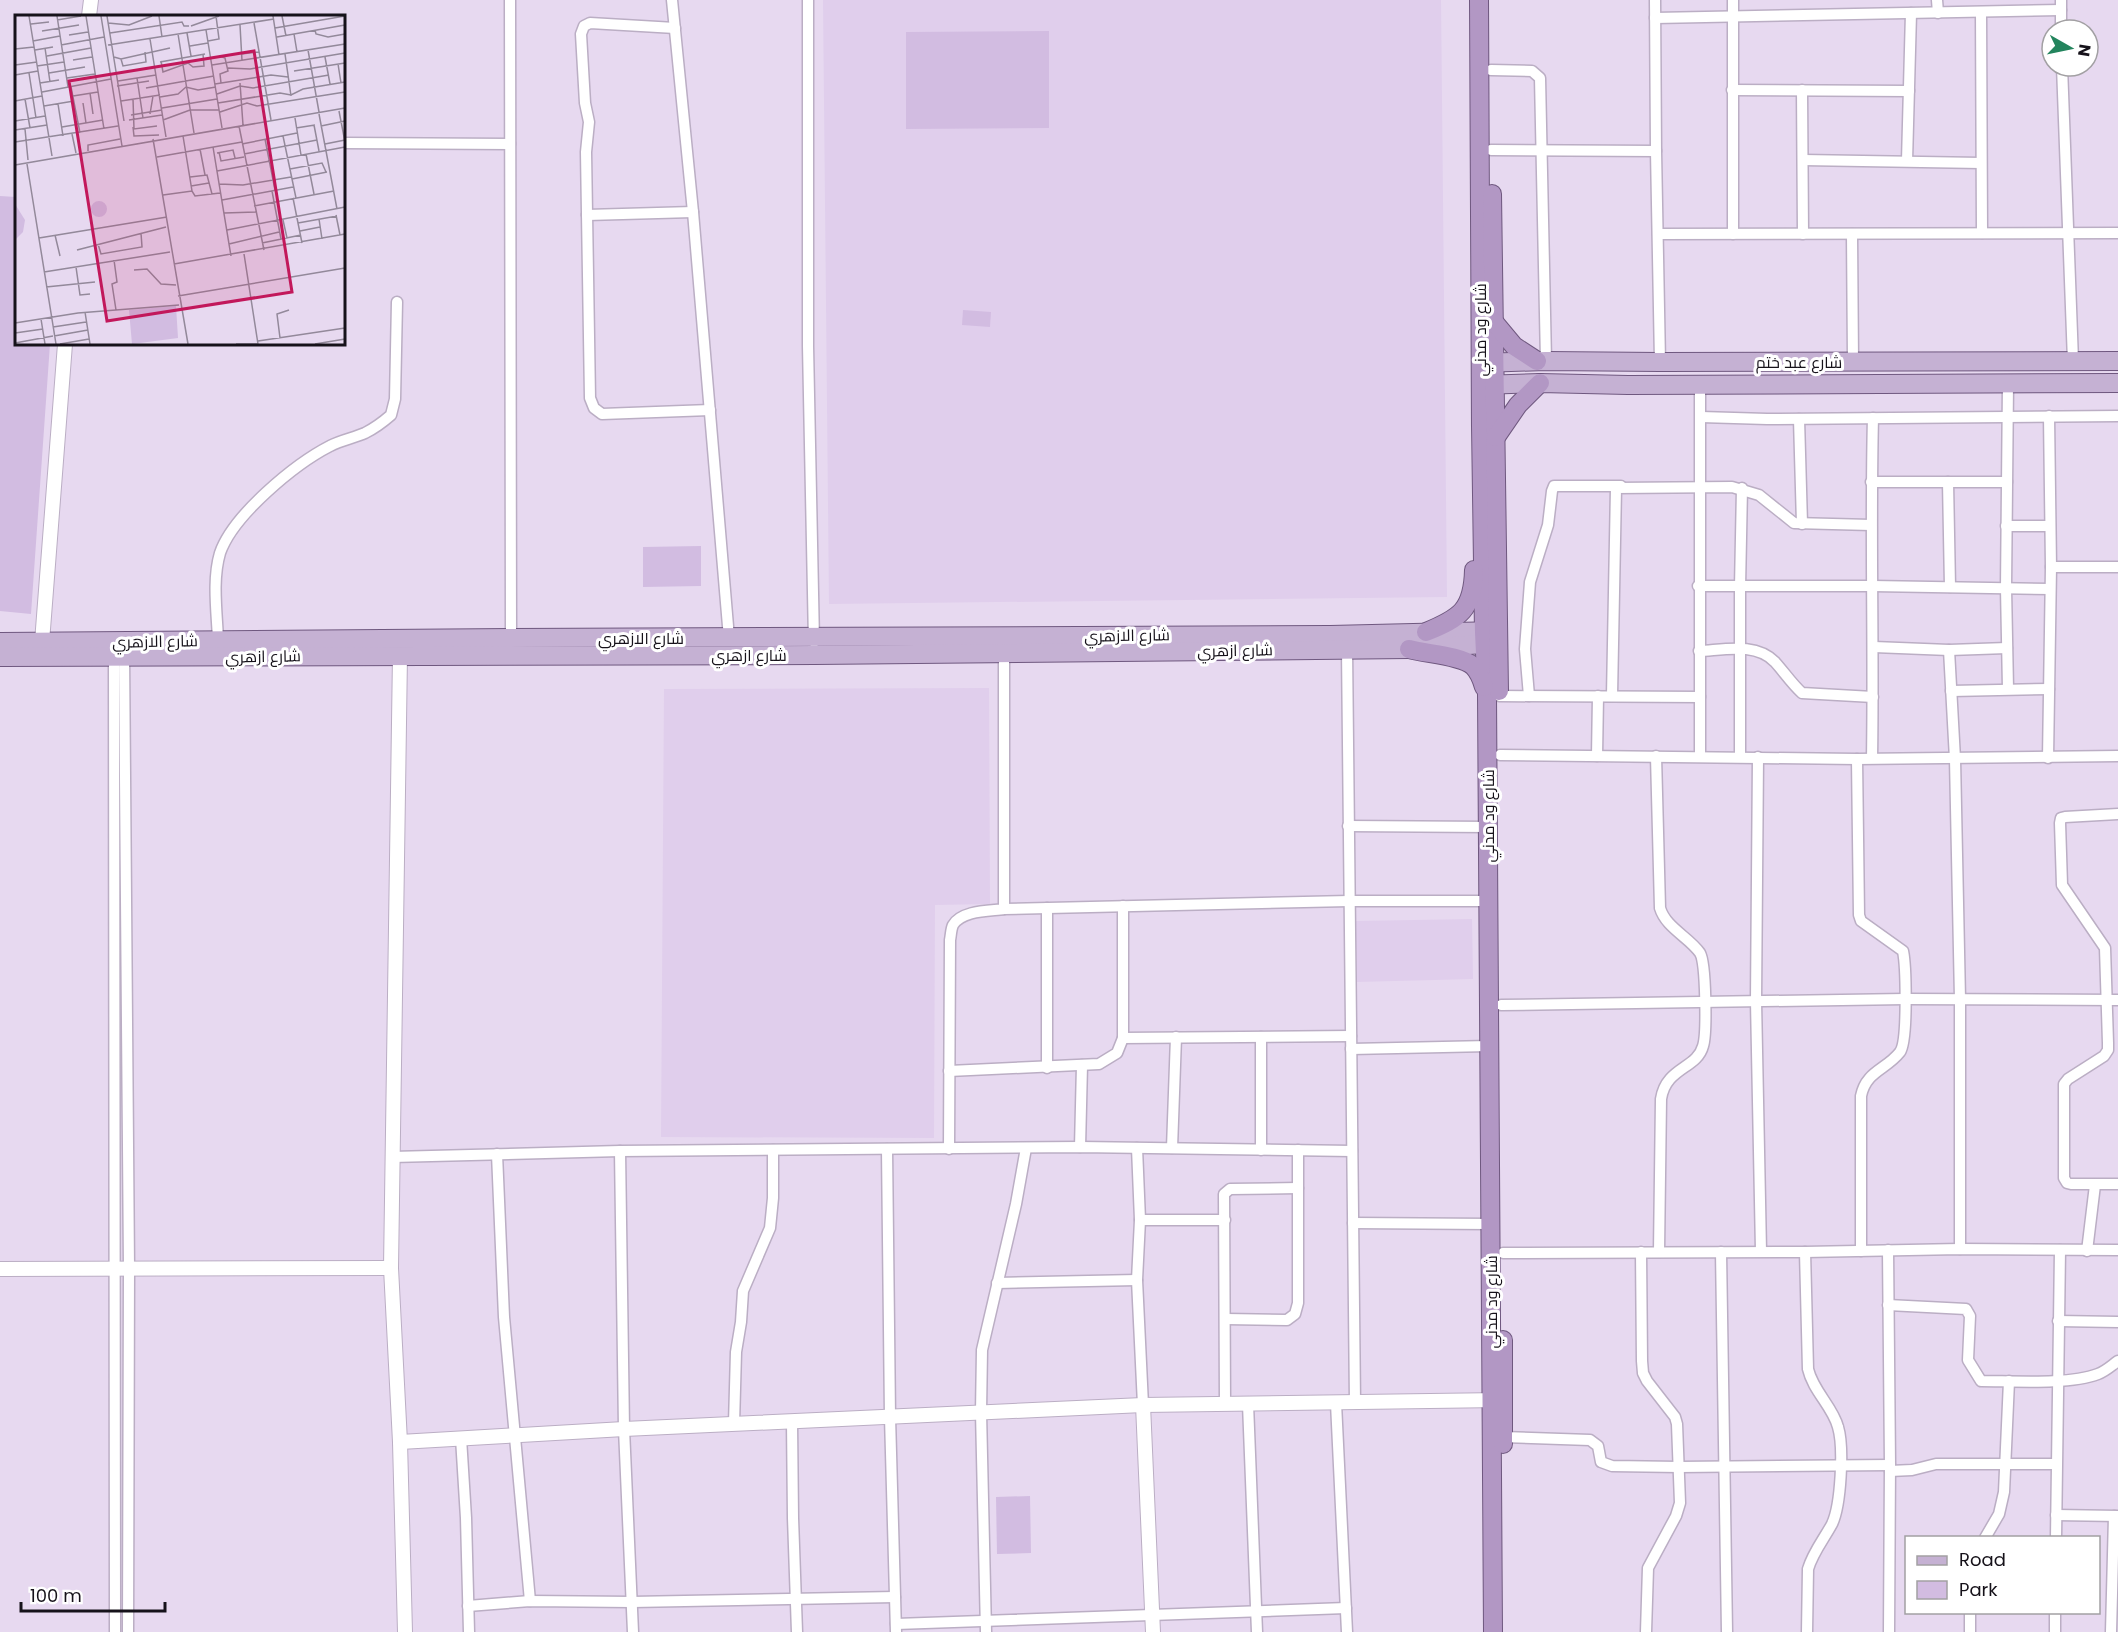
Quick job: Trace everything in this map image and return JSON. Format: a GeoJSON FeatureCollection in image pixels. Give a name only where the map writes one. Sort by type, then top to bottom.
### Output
{"type":"FeatureCollection","features":[{"type":"Feature","properties":{"kind":"highway","name":"شارع ود مدني"},"geometry":{"type":"LineString","coordinates":[[1479,0],[1488,385],[1496,436],[1491,638]]}},
{"type":"Feature","properties":{"kind":"highway","name":"شارع ود مدني"},"geometry":{"type":"LineString","coordinates":[[1488,363],[1494,322],[1490,0]]}},
{"type":"Feature","properties":{"kind":"highway"},"geometry":{"type":"LineString","coordinates":[[1494,322],[1514,346],[1541,361]]}},
{"type":"Feature","properties":{"kind":"highway"},"geometry":{"type":"LineString","coordinates":[[1496,436],[1518,405],[1540,383]]}},
{"type":"Feature","properties":{"kind":"highway","name":"شارع ود مدني"},"geometry":{"type":"LineString","coordinates":[[1488,385],[1481,426],[1493,696],[1489,827],[1491,1224],[1497,1400],[1503,1437],[1505,1632]]}},
{"type":"Feature","properties":{"kind":"highway"},"geometry":{"type":"LineString","coordinates":[[1426,632],[1461,615],[1468,606],[1474,565],[1474,441],[1481,426]]}},
{"type":"Feature","properties":{"kind":"highway"},"geometry":{"type":"LineString","coordinates":[[1409,650],[1469,663],[1493,696]]}},
{"type":"Feature","properties":{"kind":"highway","name":"شارع ود مدني"},"geometry":{"type":"LineString","coordinates":[[1493,696],[1500,755],[1503,1253],[1497,1400],[1493,1632]]}},
{"type":"Feature","properties":{"kind":"main road","name":"شارع عبد ختم"},"geometry":{"type":"LineString","coordinates":[[1488,363],[1541,361],[2118,361]]}},
{"type":"Feature","properties":{"kind":"main road","name":"شارع عبد ختم"},"geometry":{"type":"LineString","coordinates":[[1488,385],[1540,383],[2118,383]]}},
{"type":"Feature","properties":{"kind":"main road","name":"شارع الازهري"},"geometry":{"type":"LineString","coordinates":[[0,642],[42,642],[119,649],[218,640],[729,638],[814,646],[1285,642],[1426,632],[1491,638]]}},
{"type":"Feature","properties":{"kind":"main road","name":"شارع ازهري"},"geometry":{"type":"LineString","coordinates":[[0,657],[119,649],[400,655],[814,646],[1004,653],[1285,642],[1347,649],[1409,650],[1491,638]]}},
{"type":"Feature","properties":{"kind":"street"},"geometry":{"type":"LineString","coordinates":[[89,15],[91,0]]}},
{"type":"Feature","properties":{"kind":"street"},"geometry":{"type":"LineString","coordinates":[[510,0],[511,638]]}},
{"type":"Feature","properties":{"kind":"street"},"geometry":{"type":"LineString","coordinates":[[672,0],[693,212],[729,638]]}},
{"type":"Feature","properties":{"kind":"street"},"geometry":{"type":"LineString","coordinates":[[808,0],[808,346],[814,646]]}},
{"type":"Feature","properties":{"kind":"street"},"geometry":{"type":"LineString","coordinates":[[1655,0],[1660,362]]}},
{"type":"Feature","properties":{"kind":"street"},"geometry":{"type":"LineString","coordinates":[[1732,234],[1733,0]]}},
{"type":"Feature","properties":{"kind":"street"},"geometry":{"type":"LineString","coordinates":[[1937,0],[1938,13]]}},
{"type":"Feature","properties":{"kind":"street"},"geometry":{"type":"LineString","coordinates":[[1655,18],[1981,12],[2061,5]]}},
{"type":"Feature","properties":{"kind":"street"},"geometry":{"type":"LineString","coordinates":[[1981,12],[1982,233]]}},
{"type":"Feature","properties":{"kind":"street"},"geometry":{"type":"LineString","coordinates":[[1907,161],[1911,13]]}},
{"type":"Feature","properties":{"kind":"street"},"geometry":{"type":"LineString","coordinates":[[675,28],[590,24],[584,26],[581,34],[585,103],[589,122],[586,152],[586,215],[590,398],[594,408],[602,414],[610,415],[710,410]]}},
{"type":"Feature","properties":{"kind":"street"},"geometry":{"type":"LineString","coordinates":[[1491,70],[1532,71],[1540,78],[1543,150],[1541,361]]}},
{"type":"Feature","properties":{"kind":"street"},"geometry":{"type":"LineString","coordinates":[[2062,78],[2073,361]]}},
{"type":"Feature","properties":{"kind":"street"},"geometry":{"type":"LineString","coordinates":[[1732,90],[1909,91]]}},
{"type":"Feature","properties":{"kind":"street"},"geometry":{"type":"LineString","coordinates":[[1802,90],[1803,234]]}},
{"type":"Feature","properties":{"kind":"street"},"geometry":{"type":"LineString","coordinates":[[345,143],[510,144]]}},
{"type":"Feature","properties":{"kind":"street"},"geometry":{"type":"LineString","coordinates":[[1491,150],[1656,151]]}},
{"type":"Feature","properties":{"kind":"street"},"geometry":{"type":"LineString","coordinates":[[1803,160],[1981,163]]}},
{"type":"Feature","properties":{"kind":"street"},"geometry":{"type":"LineString","coordinates":[[586,215],[693,212]]}},
{"type":"Feature","properties":{"kind":"street"},"geometry":{"type":"LineString","coordinates":[[1658,234],[2118,233]]}},
{"type":"Feature","properties":{"kind":"street"},"geometry":{"type":"LineString","coordinates":[[1852,234],[1853,361]]}},
{"type":"Feature","properties":{"kind":"street"},"geometry":{"type":"LineString","coordinates":[[218,640],[216,575],[220,553],[246,512],[266,493],[322,450],[364,433],[391,415],[395,399],[397,303]]}},
{"type":"Feature","properties":{"kind":"street"},"geometry":{"type":"LineString","coordinates":[[42,642],[65,345]]}},
{"type":"Feature","properties":{"kind":"street"},"geometry":{"type":"LineString","coordinates":[[1700,384],[1698,586],[1700,756]]}},
{"type":"Feature","properties":{"kind":"street"},"geometry":{"type":"LineString","coordinates":[[2008,384],[2006,526],[2008,689]]}},
{"type":"Feature","properties":{"kind":"street"},"geometry":{"type":"LineString","coordinates":[[2048,758],[2051,567],[2049,416]]}},
{"type":"Feature","properties":{"kind":"street"},"geometry":{"type":"LineString","coordinates":[[1701,417],[1799,419],[2118,416]]}},
{"type":"Feature","properties":{"kind":"street"},"geometry":{"type":"LineString","coordinates":[[1872,758],[1874,647],[1871,482],[1873,418]]}},
{"type":"Feature","properties":{"kind":"street"},"geometry":{"type":"LineString","coordinates":[[1799,419],[1802,524]]}},
{"type":"Feature","properties":{"kind":"street"},"geometry":{"type":"LineString","coordinates":[[1871,482],[2007,482]]}},
{"type":"Feature","properties":{"kind":"street"},"geometry":{"type":"LineString","coordinates":[[1948,482],[1950,587]]}},
{"type":"Feature","properties":{"kind":"street"},"geometry":{"type":"LineString","coordinates":[[1612,696],[1616,488],[1719,485],[1742,488],[1759,495],[1789,520],[1802,524],[1871,525]]}},
{"type":"Feature","properties":{"kind":"street"},"geometry":{"type":"LineString","coordinates":[[1529,696],[1525,649],[1530,582],[1548,525],[1554,486],[1646,487]]}},
{"type":"Feature","properties":{"kind":"street"},"geometry":{"type":"LineString","coordinates":[[1740,757],[1742,488]]}},
{"type":"Feature","properties":{"kind":"street"},"geometry":{"type":"LineString","coordinates":[[2006,526],[2050,526]]}},
{"type":"Feature","properties":{"kind":"street"},"geometry":{"type":"LineString","coordinates":[[2051,567],[2118,567]]}},
{"type":"Feature","properties":{"kind":"street"},"geometry":{"type":"LineString","coordinates":[[1698,586],[2050,589]]}},
{"type":"Feature","properties":{"kind":"street"},"geometry":{"type":"LineString","coordinates":[[1874,647],[1949,650],[2007,648]]}},
{"type":"Feature","properties":{"kind":"street"},"geometry":{"type":"LineString","coordinates":[[115,1632],[114,1268],[119,649]]}},
{"type":"Feature","properties":{"kind":"street"},"geometry":{"type":"LineString","coordinates":[[119,649],[129,1268],[128,1632]]}},
{"type":"Feature","properties":{"kind":"street"},"geometry":{"type":"LineString","coordinates":[[1347,649],[1355,1403]]}},
{"type":"Feature","properties":{"kind":"street"},"geometry":{"type":"LineString","coordinates":[[1699,651],[1740,649],[1761,651],[1774,660],[1802,693],[1873,697]]}},
{"type":"Feature","properties":{"kind":"street"},"geometry":{"type":"LineString","coordinates":[[1949,650],[1955,759],[1960,999],[1960,1249]]}},
{"type":"Feature","properties":{"kind":"street"},"geometry":{"type":"LineString","coordinates":[[1004,653],[1004,909]]}},
{"type":"Feature","properties":{"kind":"street"},"geometry":{"type":"LineString","coordinates":[[400,655],[391,1268],[400,1442],[405,1632]]}},
{"type":"Feature","properties":{"kind":"street"},"geometry":{"type":"LineString","coordinates":[[1951,691],[2049,689]]}},
{"type":"Feature","properties":{"kind":"street"},"geometry":{"type":"LineString","coordinates":[[1493,696],[1700,697]]}},
{"type":"Feature","properties":{"kind":"street"},"geometry":{"type":"LineString","coordinates":[[1597,756],[1598,696]]}},
{"type":"Feature","properties":{"kind":"street"},"geometry":{"type":"LineString","coordinates":[[1500,755],[1857,759],[2118,756]]}},
{"type":"Feature","properties":{"kind":"street"},"geometry":{"type":"LineString","coordinates":[[1656,756],[1660,908],[1667,921],[1700,954],[1703,961],[1704,1001],[1703,1049],[1697,1057],[1668,1079],[1661,1099],[1659,1251]]}},
{"type":"Feature","properties":{"kind":"street"},"geometry":{"type":"LineString","coordinates":[[1758,757],[1756,1000],[1761,1251]]}},
{"type":"Feature","properties":{"kind":"street"},"geometry":{"type":"LineString","coordinates":[[1857,759],[1859,915],[1861,921],[1903,951],[1905,999],[1903,1048],[1898,1055],[1868,1079],[1863,1085],[1861,1096],[1861,1251]]}},
{"type":"Feature","properties":{"kind":"street"},"geometry":{"type":"LineString","coordinates":[[2118,814],[2065,816],[2061,818],[2060,823],[2062,885],[2105,948],[2113,1000],[2108,1050],[2104,1056],[2068,1078],[2063,1089],[2064,1178],[2067,1183],[2118,1184]]}},
{"type":"Feature","properties":{"kind":"street"},"geometry":{"type":"LineString","coordinates":[[1348,826],[1489,827]]}},
{"type":"Feature","properties":{"kind":"street"},"geometry":{"type":"LineString","coordinates":[[949,1149],[950,940],[953,925],[960,918],[974,913],[1004,909],[1349,901],[1489,901]]}},
{"type":"Feature","properties":{"kind":"street"},"geometry":{"type":"LineString","coordinates":[[949,1071],[1099,1065],[1117,1053],[1123,1038],[1123,906]]}},
{"type":"Feature","properties":{"kind":"street"},"geometry":{"type":"LineString","coordinates":[[1047,908],[1047,1068]]}},
{"type":"Feature","properties":{"kind":"street"},"geometry":{"type":"LineString","coordinates":[[1501,1005],[1756,1000],[2113,1000]]}},
{"type":"Feature","properties":{"kind":"street"},"geometry":{"type":"LineString","coordinates":[[1123,1038],[1351,1036]]}},
{"type":"Feature","properties":{"kind":"street"},"geometry":{"type":"LineString","coordinates":[[1172,1148],[1176,1037]]}},
{"type":"Feature","properties":{"kind":"street"},"geometry":{"type":"LineString","coordinates":[[1261,1037],[1261,1150]]}},
{"type":"Feature","properties":{"kind":"street"},"geometry":{"type":"LineString","coordinates":[[1351,1048],[1489,1046]]}},
{"type":"Feature","properties":{"kind":"street"},"geometry":{"type":"LineString","coordinates":[[1080,1147],[1082,1065]]}},
{"type":"Feature","properties":{"kind":"street"},"geometry":{"type":"LineString","coordinates":[[392,1157],[620,1151],[1080,1147],[1352,1151]]}},
{"type":"Feature","properties":{"kind":"street"},"geometry":{"type":"LineString","coordinates":[[986,1626],[981,1412],[982,1350],[1016,1204],[1026,1148]]}},
{"type":"Feature","properties":{"kind":"street"},"geometry":{"type":"LineString","coordinates":[[1137,1148],[1140,1220],[1137,1280],[1153,1632]]}},
{"type":"Feature","properties":{"kind":"street"},"geometry":{"type":"LineString","coordinates":[[888,1149],[890,1417],[896,1628],[986,1626],[1346,1608]]}},
{"type":"Feature","properties":{"kind":"street"},"geometry":{"type":"LineString","coordinates":[[734,1424],[736,1352],[743,1292],[770,1228],[773,1198],[773,1150]]}},
{"type":"Feature","properties":{"kind":"street"},"geometry":{"type":"LineString","coordinates":[[1226,1319],[1287,1320],[1295,1314],[1298,1304],[1298,1150]]}},
{"type":"Feature","properties":{"kind":"street"},"geometry":{"type":"LineString","coordinates":[[620,1151],[624,1429],[633,1632]]}},
{"type":"Feature","properties":{"kind":"street"},"geometry":{"type":"LineString","coordinates":[[497,1154],[504,1317],[530,1601]]}},
{"type":"Feature","properties":{"kind":"street"},"geometry":{"type":"LineString","coordinates":[[2087,1251],[2095,1185]]}},
{"type":"Feature","properties":{"kind":"street"},"geometry":{"type":"LineString","coordinates":[[1225,1404],[1224,1194],[1227,1190],[1298,1188]]}},
{"type":"Feature","properties":{"kind":"street"},"geometry":{"type":"LineString","coordinates":[[1140,1220],[1225,1220]]}},
{"type":"Feature","properties":{"kind":"street"},"geometry":{"type":"LineString","coordinates":[[1353,1223],[1491,1224]]}},
{"type":"Feature","properties":{"kind":"street"},"geometry":{"type":"LineString","coordinates":[[1888,1250],[1889,1632]]}},
{"type":"Feature","properties":{"kind":"street"},"geometry":{"type":"LineString","coordinates":[[2056,1536],[2060,1250]]}},
{"type":"Feature","properties":{"kind":"street"},"geometry":{"type":"LineString","coordinates":[[1503,1253],[2118,1250]]}},
{"type":"Feature","properties":{"kind":"street"},"geometry":{"type":"LineString","coordinates":[[1641,1252],[1642,1361],[1647,1381],[1675,1417],[1680,1503],[1679,1510],[1648,1568],[1646,1632]]}},
{"type":"Feature","properties":{"kind":"street"},"geometry":{"type":"LineString","coordinates":[[1721,1252],[1727,1632]]}},
{"type":"Feature","properties":{"kind":"street"},"geometry":{"type":"LineString","coordinates":[[1805,1252],[1808,1369],[1811,1379],[1839,1428],[1841,1465],[1839,1506],[1832,1525],[1811,1559],[1808,1569],[1807,1632]]}},
{"type":"Feature","properties":{"kind":"street"},"geometry":{"type":"LineString","coordinates":[[0,1269],[391,1268]]}},
{"type":"Feature","properties":{"kind":"street"},"geometry":{"type":"LineString","coordinates":[[997,1282],[1137,1280]]}},
{"type":"Feature","properties":{"kind":"street"},"geometry":{"type":"LineString","coordinates":[[1888,1305],[1966,1309],[1970,1316],[1968,1360],[1981,1381],[2057,1380],[2099,1373],[2118,1361]]}},
{"type":"Feature","properties":{"kind":"street"},"geometry":{"type":"LineString","coordinates":[[2058,1321],[2118,1322]]}},
{"type":"Feature","properties":{"kind":"street"},"geometry":{"type":"LineString","coordinates":[[1986,1536],[2003,1503],[2008,1381]]}},
{"type":"Feature","properties":{"kind":"street"},"geometry":{"type":"LineString","coordinates":[[400,1442],[624,1429],[1143,1405],[1497,1400]]}},
{"type":"Feature","properties":{"kind":"street"},"geometry":{"type":"LineString","coordinates":[[1336,1403],[1347,1632]]}},
{"type":"Feature","properties":{"kind":"street"},"geometry":{"type":"LineString","coordinates":[[1248,1404],[1257,1632]]}},
{"type":"Feature","properties":{"kind":"street"},"geometry":{"type":"LineString","coordinates":[[792,1422],[797,1632]]}},
{"type":"Feature","properties":{"kind":"street"},"geometry":{"type":"LineString","coordinates":[[1503,1437],[1590,1440],[1598,1446],[1601,1462],[1612,1466],[1841,1465],[1912,1470],[1936,1464],[2056,1464]]}},
{"type":"Feature","properties":{"kind":"street"},"geometry":{"type":"LineString","coordinates":[[461,1438],[469,1632]]}},
{"type":"Feature","properties":{"kind":"street"},"geometry":{"type":"LineString","coordinates":[[2056,1515],[2116,1516],[2111,1632]]}},
{"type":"Feature","properties":{"kind":"street"},"geometry":{"type":"LineString","coordinates":[[468,1605],[530,1601],[632,1602],[895,1597]]}},
{"type":"Feature","properties":{"kind":"street"},"geometry":{"type":"LineString","coordinates":[[1970,1614],[1970,1632]]}},
{"type":"Feature","properties":{"kind":"street"},"geometry":{"type":"LineString","coordinates":[[2055,1614],[2055,1632]]}},
{"type":"Feature","properties":{"kind":"shaded area"},"geometry":{"type":"Polygon","coordinates":[[[823,0],[1441,0],[1447,597],[829,604],[823,0]]]}},
{"type":"Feature","properties":{"kind":"shaded area"},"geometry":{"type":"Polygon","coordinates":[[[989,688],[990,904],[935,905],[934,1138],[661,1137],[664,689],[989,688]]]}},
{"type":"Feature","properties":{"kind":"shaded area"},"geometry":{"type":"Polygon","coordinates":[[[1472,919],[1473,979],[1357,982],[1356,921],[1472,919]]]}},
{"type":"Feature","properties":{"kind":"green space"},"geometry":{"type":"Polygon","coordinates":[[[1049,31],[1049,128],[906,129],[906,32],[1049,31]]]}},
{"type":"Feature","properties":{"kind":"green space"},"geometry":{"type":"Polygon","coordinates":[[[0,196],[15,197],[15,345],[50,345],[31,614],[0,611],[0,196]]]}},
{"type":"Feature","properties":{"kind":"green space"},"geometry":{"type":"Polygon","coordinates":[[[963,310],[991,312],[990,327],[962,325],[963,310]]]}},
{"type":"Feature","properties":{"kind":"green space"},"geometry":{"type":"Polygon","coordinates":[[[701,546],[701,586],[643,587],[643,547],[701,546]]]}},
{"type":"Feature","properties":{"kind":"green space"},"geometry":{"type":"Polygon","coordinates":[[[1030,1496],[1031,1553],[997,1554],[996,1497],[1030,1496]]]}}]}
